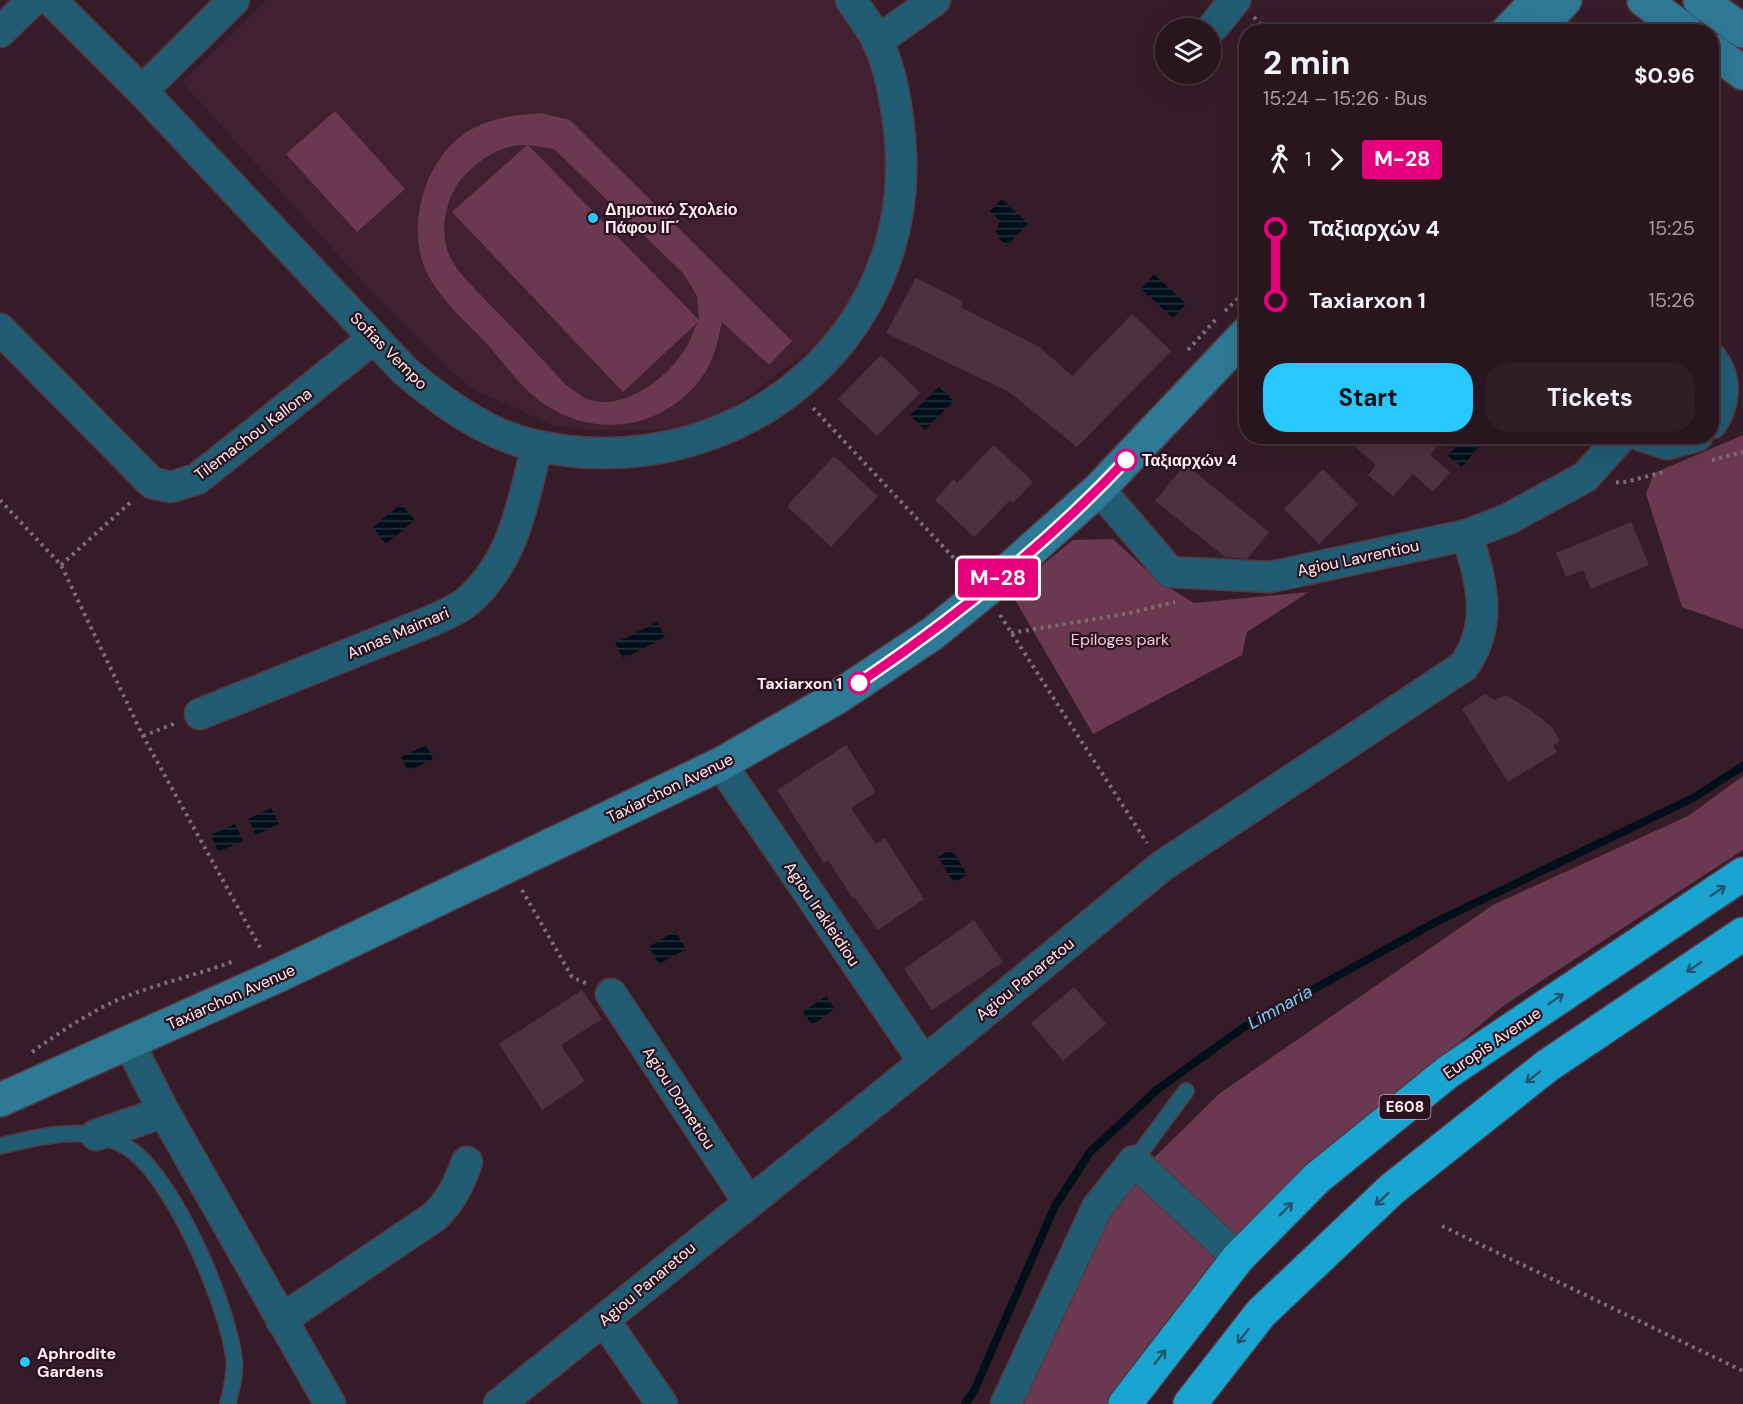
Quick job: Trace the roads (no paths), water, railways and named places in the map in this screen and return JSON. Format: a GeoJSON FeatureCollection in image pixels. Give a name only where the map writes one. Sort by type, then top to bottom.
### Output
{"type":"FeatureCollection","features":[{"type":"Feature","properties":{"kind":"highway","name":"Europis Avenue"},"geometry":{"type":"LineString","coordinates":[[1125,1404],[1238,1258],[1317,1178],[1448,1072],[1743,874]]}},
{"type":"Feature","properties":{"kind":"highway"},"geometry":{"type":"LineString","coordinates":[[1191,1404],[1261,1313],[1392,1189],[1547,1066],[1743,934]]}},
{"type":"Feature","properties":{"kind":"main road"},"geometry":{"type":"LineString","coordinates":[[1516,24],[1533,10],[1565,0]]}},
{"type":"Feature","properties":{"kind":"main road"},"geometry":{"type":"LineString","coordinates":[[1644,0],[1676,24]]}},
{"type":"Feature","properties":{"kind":"main road"},"geometry":{"type":"LineString","coordinates":[[1700,0],[1743,31]]}},
{"type":"Feature","properties":{"kind":"main road"},"geometry":{"type":"LineString","coordinates":[[1719,55],[1743,73]]}},
{"type":"Feature","properties":{"kind":"main road","name":"Taxiarchon Avenue"},"geometry":{"type":"LineString","coordinates":[[0,1100],[129,1043],[269,964],[508,866],[722,764],[836,698],[932,634],[985,591],[1099,489],[1239,341]]}},
{"type":"Feature","properties":{"kind":"street"},"geometry":{"type":"LineString","coordinates":[[0,32],[33,0]]}},
{"type":"Feature","properties":{"kind":"street","name":"Sofias Vempo"},"geometry":{"type":"LineString","coordinates":[[51,0],[142,91],[405,370],[440,400],[503,434],[537,446],[619,455],[656,450],[729,429],[794,387],[823,363],[845,338],[869,299],[895,230],[901,193],[902,158],[897,108],[889,70],[877,41],[851,0]]}},
{"type":"Feature","properties":{"kind":"street"},"geometry":{"type":"LineString","coordinates":[[142,91],[234,0]]}},
{"type":"Feature","properties":{"kind":"street"},"geometry":{"type":"LineString","coordinates":[[877,41],[935,0]]}},
{"type":"Feature","properties":{"kind":"street"},"geometry":{"type":"LineString","coordinates":[[1220,18],[1235,0]]}},
{"type":"Feature","properties":{"kind":"street","name":"Tilemachou Kallona"},"geometry":{"type":"LineString","coordinates":[[0,329],[152,483],[171,487],[197,480],[374,338]]}},
{"type":"Feature","properties":{"kind":"street"},"geometry":{"type":"LineString","coordinates":[[1719,372],[1723,393],[1719,409]]}},
{"type":"Feature","properties":{"kind":"street","name":"Agiou Lavrentiou"},"geometry":{"type":"LineString","coordinates":[[1099,489],[1170,572],[1270,578],[1467,535],[1517,515],[1585,477],[1615,444]]}},
{"type":"Feature","properties":{"kind":"street","name":"Annas Maimari"},"geometry":{"type":"LineString","coordinates":[[200,714],[431,621],[467,602],[495,570],[516,533],[537,446]]}},
{"type":"Feature","properties":{"kind":"street","name":"Agiou Panaretou"},"geometry":{"type":"LineString","coordinates":[[499,1404],[748,1201],[924,1062],[1162,866],[1464,666],[1477,647],[1483,624],[1477,567],[1467,535]]}},
{"type":"Feature","properties":{"kind":"street","name":"Agiou Irakleidiou"},"geometry":{"type":"LineString","coordinates":[[722,764],[924,1062]]}},
{"type":"Feature","properties":{"kind":"street","name":"Agiou Dometiou"},"geometry":{"type":"LineString","coordinates":[[611,994],[748,1201]]}},
{"type":"Feature","properties":{"kind":"street"},"geometry":{"type":"LineString","coordinates":[[129,1043],[164,1112],[330,1404]]}},
{"type":"Feature","properties":{"kind":"street"},"geometry":{"type":"LineString","coordinates":[[96,1135],[164,1112]]}},
{"type":"Feature","properties":{"kind":"street"},"geometry":{"type":"LineString","coordinates":[[1006,1404],[1097,1208],[1134,1161],[1238,1258]]}},
{"type":"Feature","properties":{"kind":"street"},"geometry":{"type":"LineString","coordinates":[[281,1320],[434,1217],[457,1190],[467,1162]]}},
{"type":"Feature","properties":{"kind":"street"},"geometry":{"type":"LineString","coordinates":[[604,1320],[662,1404]]}},
{"type":"Feature","properties":{"kind":"lane"},"geometry":{"type":"LineString","coordinates":[[1134,1161],[1186,1091]]}},
{"type":"Feature","properties":{"kind":"lane"},"geometry":{"type":"LineString","coordinates":[[0,1146],[60,1134],[96,1135],[124,1145],[141,1157],[158,1179],[206,1263],[220,1303],[234,1362],[228,1404]]}},
{"type":"Feature","properties":{"kind":"waterway","name":"Limnaria"},"geometry":{"type":"LineString","coordinates":[[965,1404],[974,1391],[1055,1206],[1090,1152],[1158,1089],[1244,1027],[1436,922],[1693,798],[1743,766]]}},
{"type":"Feature","properties":{"kind":"place","name":"Δημοτικό Σχολείο Πάφου ΙΓ΄"},"geometry":{"type":"Point","coordinates":[593,218]}},
{"type":"Feature","properties":{"kind":"place","name":"Ταξιαρχών 4"},"geometry":{"type":"Point","coordinates":[1126,460]}},
{"type":"Feature","properties":{"kind":"place","name":"Taxiarxon 1"},"geometry":{"type":"Point","coordinates":[859,683]}},
{"type":"Feature","properties":{"kind":"place","name":"Aphrodite Gardens"},"geometry":{"type":"Point","coordinates":[25,1362]}},
{"type":"Feature","properties":{"kind":"park label","name":"Epiloges park"},"geometry":{"type":"Point","coordinates":[1120,639]}}]}
